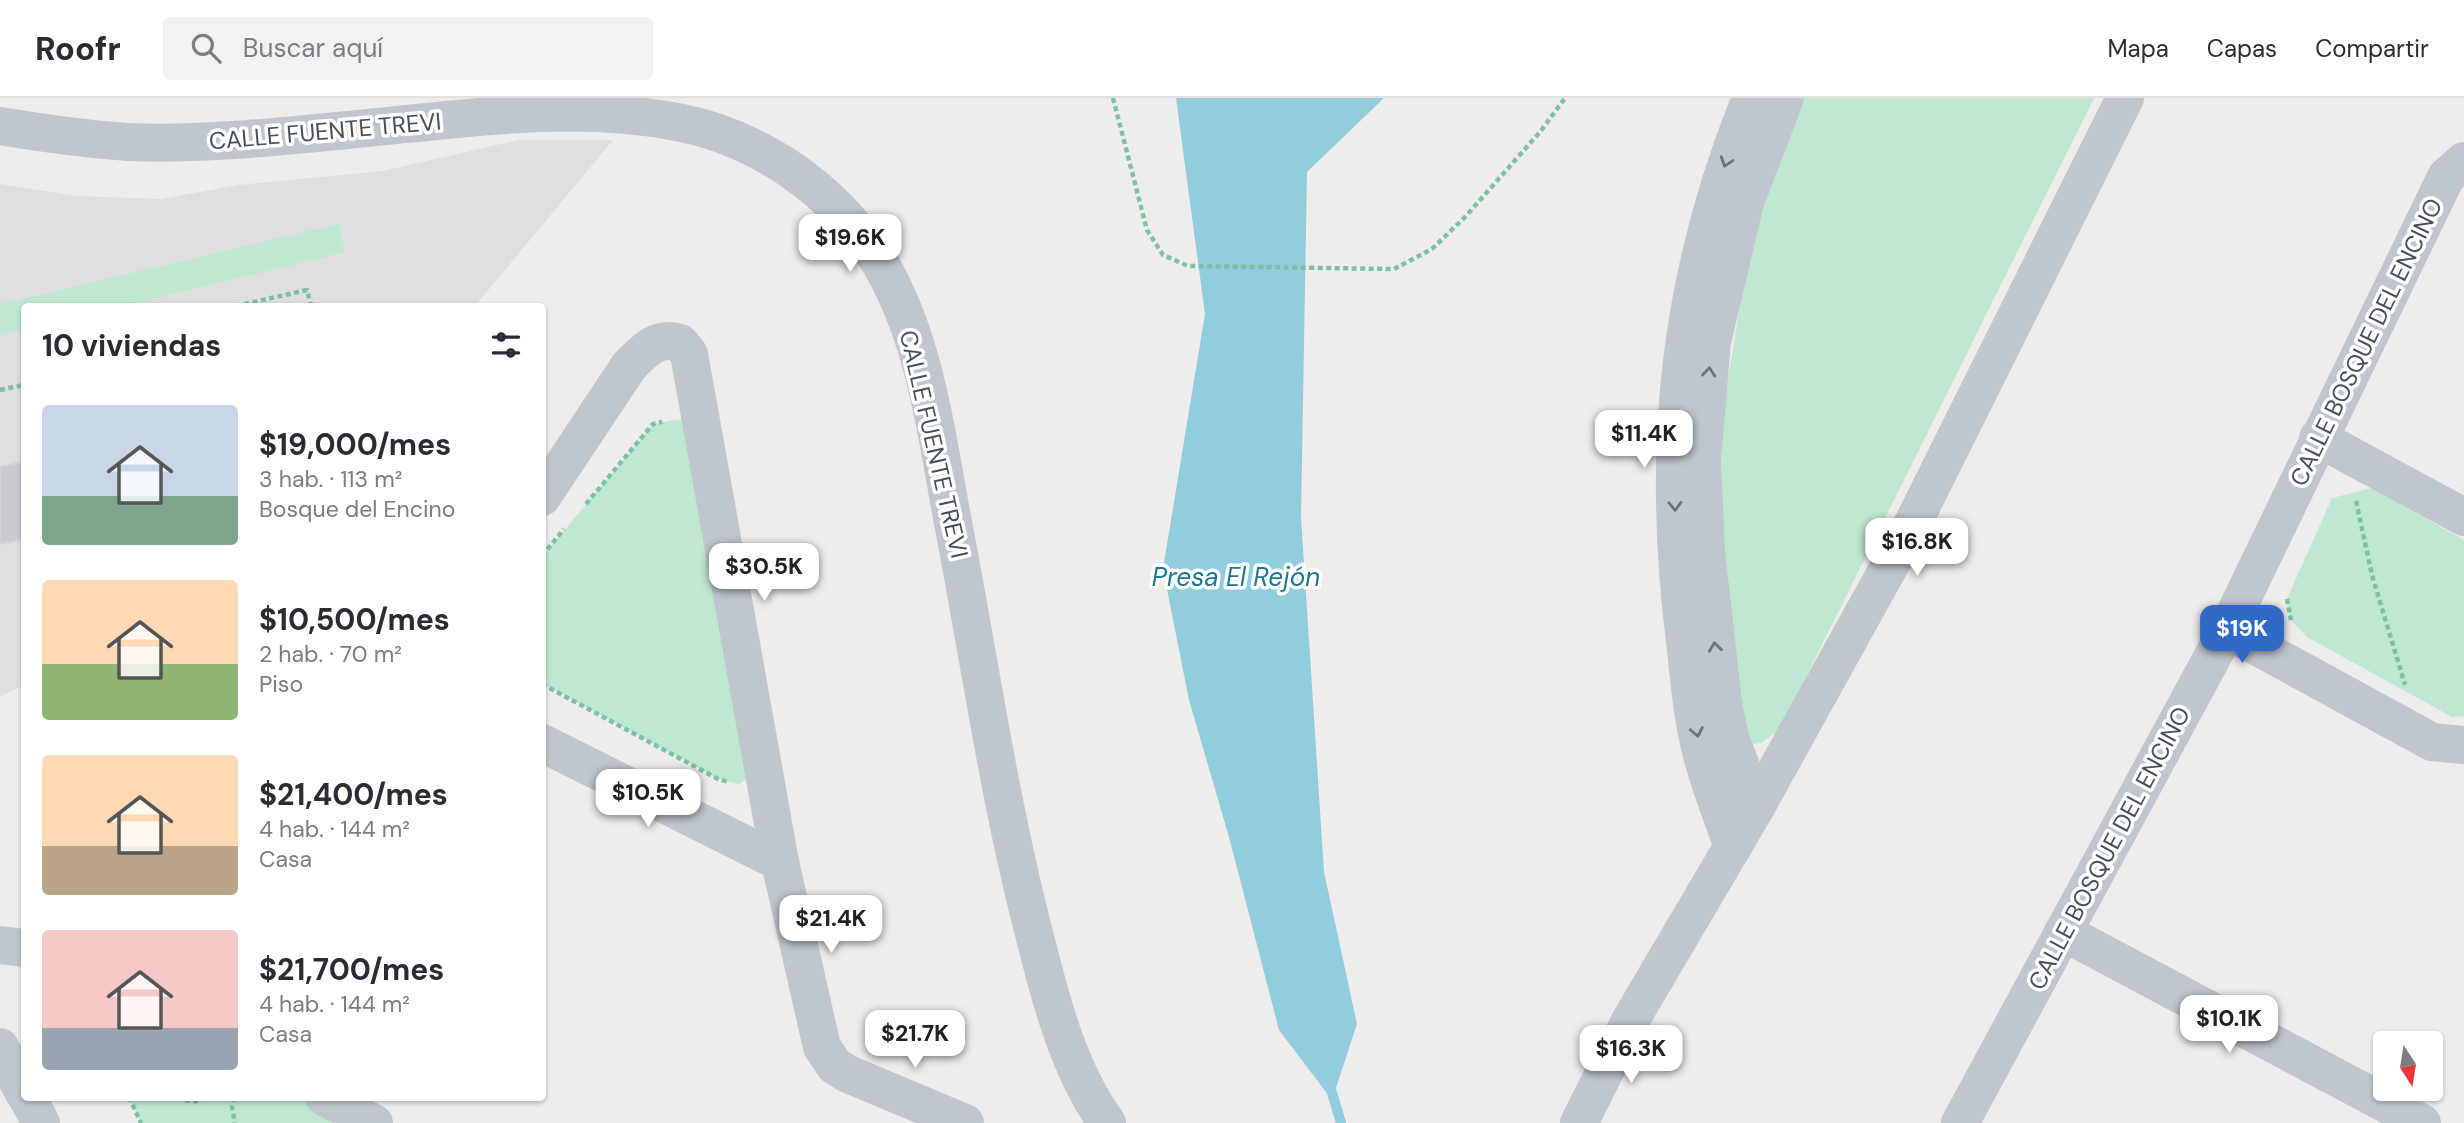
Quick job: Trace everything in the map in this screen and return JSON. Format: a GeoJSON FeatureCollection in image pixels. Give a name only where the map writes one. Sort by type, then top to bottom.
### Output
{"type":"FeatureCollection","features":[{"type":"Feature","properties":{"kind":"street"},"geometry":{"type":"LineString","coordinates":[[1733,847],[1701,751],[1693,709],[1678,588],[1674,467],[1676,401],[1686,321],[1726,159],[1751,98]]}},
{"type":"Feature","properties":{"kind":"street"},"geometry":{"type":"LineString","coordinates":[[1756,807],[1730,737],[1723,704],[1706,552],[1702,460],[1712,342],[1745,202],[1784,98]]}},
{"type":"Feature","properties":{"kind":"street"},"geometry":{"type":"LineString","coordinates":[[1579,1123],[1630,1021],[1756,807],[1910,529],[2125,98]]}},
{"type":"Feature","properties":{"kind":"street","name":"CALLE FUENTE TREVI"},"geometry":{"type":"LineString","coordinates":[[0,126],[130,142],[197,142],[517,114],[600,111],[682,122],[762,150],[821,191],[868,244],[915,341],[936,431],[1012,849],[1049,992],[1093,1119]]}},
{"type":"Feature","properties":{"kind":"street","name":"CALLE BOSQUE DEL ENCINO"},"geometry":{"type":"LineString","coordinates":[[1960,1123],[2227,630],[2446,177],[2464,162]]}},
{"type":"Feature","properties":{"kind":"street"},"geometry":{"type":"LineString","coordinates":[[546,491],[629,366],[646,348],[657,342],[680,343],[689,354],[780,862],[822,1047],[835,1066],[962,1122]]}},
{"type":"Feature","properties":{"kind":"street"},"geometry":{"type":"LineString","coordinates":[[2318,438],[2464,517]]}},
{"type":"Feature","properties":{"kind":"street"},"geometry":{"type":"LineString","coordinates":[[2227,630],[2432,742],[2464,745]]}},
{"type":"Feature","properties":{"kind":"street"},"geometry":{"type":"LineString","coordinates":[[546,745],[780,862]]}},
{"type":"Feature","properties":{"kind":"street"},"geometry":{"type":"LineString","coordinates":[[2063,932],[2422,1123]]}},
{"type":"Feature","properties":{"kind":"street"},"geometry":{"type":"LineString","coordinates":[[0,945],[21,948]]}},
{"type":"Feature","properties":{"kind":"street"},"geometry":{"type":"LineString","coordinates":[[0,1047],[21,1086]]}},
{"type":"Feature","properties":{"kind":"street"},"geometry":{"type":"LineString","coordinates":[[29,1101],[41,1123]]}},
{"type":"Feature","properties":{"kind":"street"},"geometry":{"type":"LineString","coordinates":[[332,1101],[374,1123]]}},
{"type":"Feature","properties":{"kind":"path"},"geometry":{"type":"LineString","coordinates":[[1113,98],[1147,230],[1163,255],[1188,266],[1394,269],[1432,249],[1466,216],[1540,132],[1565,98]]}},
{"type":"Feature","properties":{"kind":"path"},"geometry":{"type":"LineString","coordinates":[[249,303],[307,290],[310,303]]}},
{"type":"Feature","properties":{"kind":"path"},"geometry":{"type":"LineString","coordinates":[[0,390],[21,385]]}},
{"type":"Feature","properties":{"kind":"path"},"geometry":{"type":"LineString","coordinates":[[585,505],[653,424],[674,420]]}},
{"type":"Feature","properties":{"kind":"path"},"geometry":{"type":"LineString","coordinates":[[2354,491],[2372,575],[2407,692],[2396,686]]}},
{"type":"Feature","properties":{"kind":"path"},"geometry":{"type":"LineString","coordinates":[[546,550],[568,525]]}},
{"type":"Feature","properties":{"kind":"path"},"geometry":{"type":"LineString","coordinates":[[2292,590],[2287,601],[2290,619],[2299,628]]}},
{"type":"Feature","properties":{"kind":"path"},"geometry":{"type":"LineString","coordinates":[[546,686],[718,779],[739,784]]}},
{"type":"Feature","properties":{"kind":"path"},"geometry":{"type":"LineString","coordinates":[[131,1101],[141,1123]]}},
{"type":"Feature","properties":{"kind":"path"},"geometry":{"type":"LineString","coordinates":[[233,1101],[235,1123]]}},
{"type":"Feature","properties":{"kind":"shaded area"},"geometry":{"type":"Polygon","coordinates":[[[519,140],[613,140],[477,303],[21,303],[21,686],[0,697],[0,184],[76,196],[161,199],[239,185],[383,171],[519,140]]]}},
{"type":"Feature","properties":{"kind":"green space"},"geometry":{"type":"Polygon","coordinates":[[[1804,98],[2094,98],[1780,729],[1761,743],[1752,744],[1741,725],[1719,530],[1723,410],[1747,262],[1777,154],[1804,98]]]}},
{"type":"Feature","properties":{"kind":"green space"},"geometry":{"type":"Polygon","coordinates":[[[339,224],[345,252],[135,303],[21,303],[21,331],[0,336],[0,304],[339,224]]]}},
{"type":"Feature","properties":{"kind":"green space"},"geometry":{"type":"Polygon","coordinates":[[[674,420],[689,421],[753,774],[739,784],[718,779],[546,686],[546,552],[653,424],[674,420]]]}},
{"type":"Feature","properties":{"kind":"green space"},"geometry":{"type":"Polygon","coordinates":[[[2372,488],[2464,540],[2464,716],[2452,717],[2307,637],[2290,619],[2286,601],[2332,498],[2372,488]]]}},
{"type":"Feature","properties":{"kind":"green space"},"geometry":{"type":"Polygon","coordinates":[[[131,1101],[353,1101],[394,1123],[141,1123],[131,1101]]]}},
{"type":"Feature","properties":{"kind":"water","name":"Presa El Rejón"},"geometry":{"type":"Polygon","coordinates":[[[1176,98],[1384,98],[1307,172],[1301,517],[1324,872],[1357,1024],[1332,1100],[1279,1030],[1229,837],[1189,700],[1163,569],[1205,314],[1176,98]]]}},
{"type":"Feature","properties":{"kind":"building"},"geometry":{"type":"Polygon","coordinates":[[[21,463],[21,540],[0,544],[0,467],[21,463]]]}},
{"type":"Feature","properties":{"kind":"waterway"},"geometry":{"type":"LineString","coordinates":[[1330,1086],[1341,1123]]}}]}
